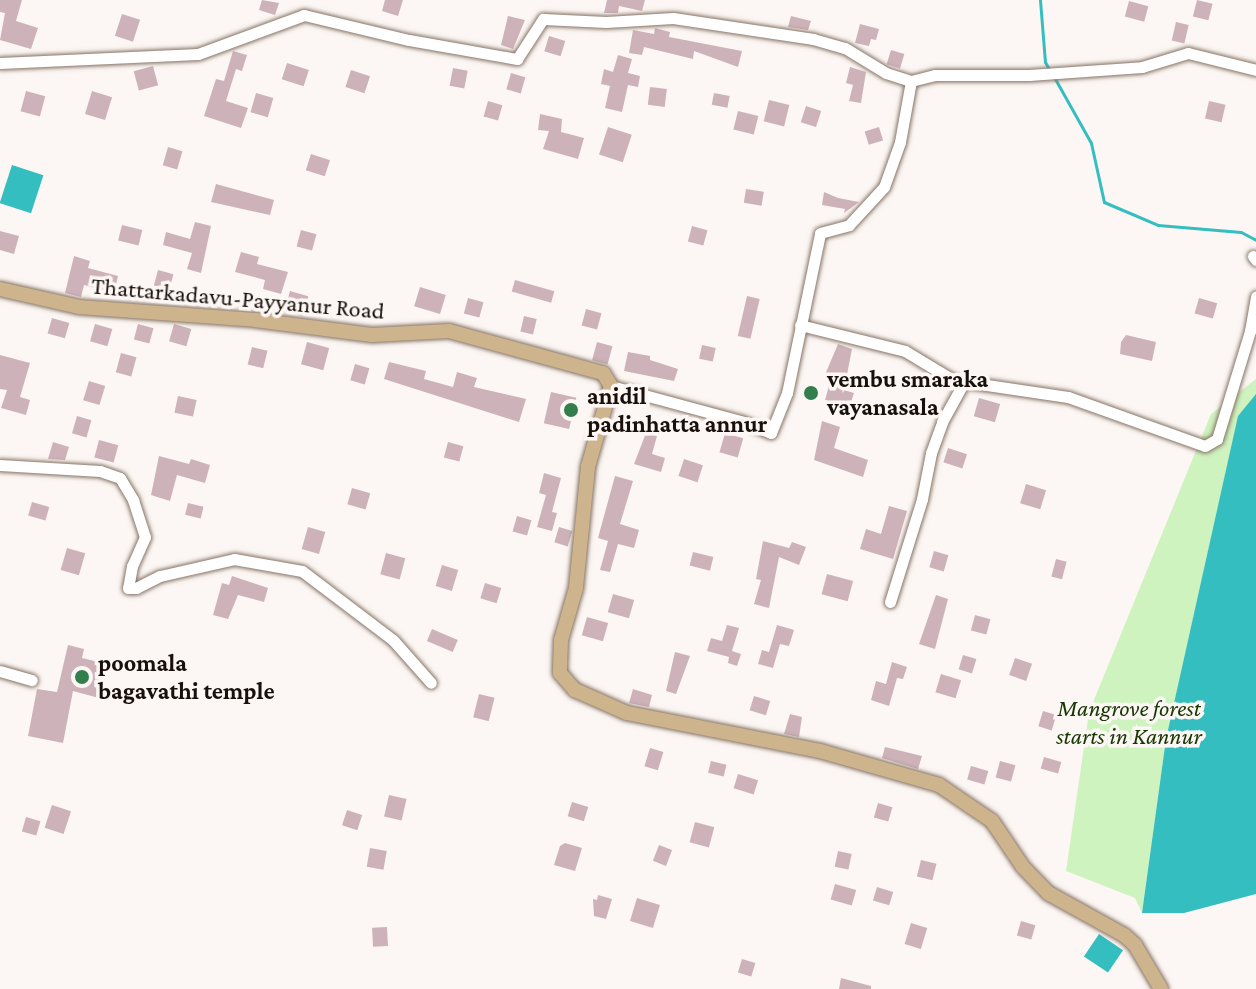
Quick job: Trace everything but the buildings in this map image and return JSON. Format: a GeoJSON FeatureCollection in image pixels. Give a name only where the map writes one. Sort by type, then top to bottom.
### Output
{"type":"FeatureCollection","features":[{"type":"Feature","properties":{"kind":"main road","name":"Thattarkadavu-Payyanur Road"},"geometry":{"type":"LineString","coordinates":[[0,289],[92,309],[255,320],[372,335],[449,331],[603,373],[611,386]]}},
{"type":"Feature","properties":{"kind":"main road"},"geometry":{"type":"LineString","coordinates":[[611,386],[593,440],[584,489],[576,588],[561,640],[560,673],[575,690],[627,713],[820,751],[939,785],[992,821],[1023,867],[1048,893],[1124,935],[1135,945],[1161,989]]}},
{"type":"Feature","properties":{"kind":"street"},"geometry":{"type":"LineString","coordinates":[[304,15],[306,0]]}},
{"type":"Feature","properties":{"kind":"street"},"geometry":{"type":"LineString","coordinates":[[0,63],[198,54],[304,15],[409,40],[517,59],[543,19],[606,22],[673,18],[718,23],[845,48],[886,73],[911,81],[935,75],[1044,74],[1142,67],[1188,53],[1256,70]]}},
{"type":"Feature","properties":{"kind":"street"},"geometry":{"type":"LineString","coordinates":[[611,386],[744,422],[771,433],[787,393],[820,233],[849,225],[884,187],[900,142],[911,81]]}},
{"type":"Feature","properties":{"kind":"street"},"geometry":{"type":"LineString","coordinates":[[800,325],[905,351],[953,380],[1068,397],[1205,446],[1213,444],[1221,430],[1250,331],[1256,297]]}},
{"type":"Feature","properties":{"kind":"street"},"geometry":{"type":"LineString","coordinates":[[890,602],[922,499],[931,453],[942,422],[964,382]]}},
{"type":"Feature","properties":{"kind":"street"},"geometry":{"type":"LineString","coordinates":[[0,465],[100,471],[120,478],[133,500],[145,537],[132,566],[128,588],[136,588],[160,576],[234,559],[302,571],[393,640],[431,683]]}},
{"type":"Feature","properties":{"kind":"street"},"geometry":{"type":"LineString","coordinates":[[0,671],[32,680]]}},
{"type":"Feature","properties":{"kind":"green space","name":"Mangrove forest starts in Kannur"},"geometry":{"type":"Polygon","coordinates":[[[1256,379],[1256,410],[1238,417],[1166,739],[1142,913],[1135,898],[1066,871],[1089,712],[1211,414],[1256,379]]]}},
{"type":"Feature","properties":{"kind":"water"},"geometry":{"type":"Polygon","coordinates":[[[12,165],[43,175],[31,213],[0,203],[12,165]]]}},
{"type":"Feature","properties":{"kind":"water"},"geometry":{"type":"Polygon","coordinates":[[[1256,394],[1256,894],[1184,913],[1142,913],[1166,739],[1238,416],[1256,394]]]}},
{"type":"Feature","properties":{"kind":"water"},"geometry":{"type":"Polygon","coordinates":[[[1099,934],[1123,950],[1108,973],[1084,956],[1099,934]]]}},
{"type":"Feature","properties":{"kind":"waterway"},"geometry":{"type":"LineString","coordinates":[[1040,0],[1045,62],[1050,71]]}},
{"type":"Feature","properties":{"kind":"waterway"},"geometry":{"type":"LineString","coordinates":[[1054,77],[1091,143],[1104,202],[1158,225],[1241,232],[1256,240]]}},
{"type":"Feature","properties":{"kind":"place","name":"vembu smaraka vayanasala"},"geometry":{"type":"Point","coordinates":[811,393]}},
{"type":"Feature","properties":{"kind":"place","name":"anidil padinhatta annur"},"geometry":{"type":"Point","coordinates":[571,410]}},
{"type":"Feature","properties":{"kind":"place","name":"poomala bagavathi temple"},"geometry":{"type":"Point","coordinates":[82,677]}}]}
